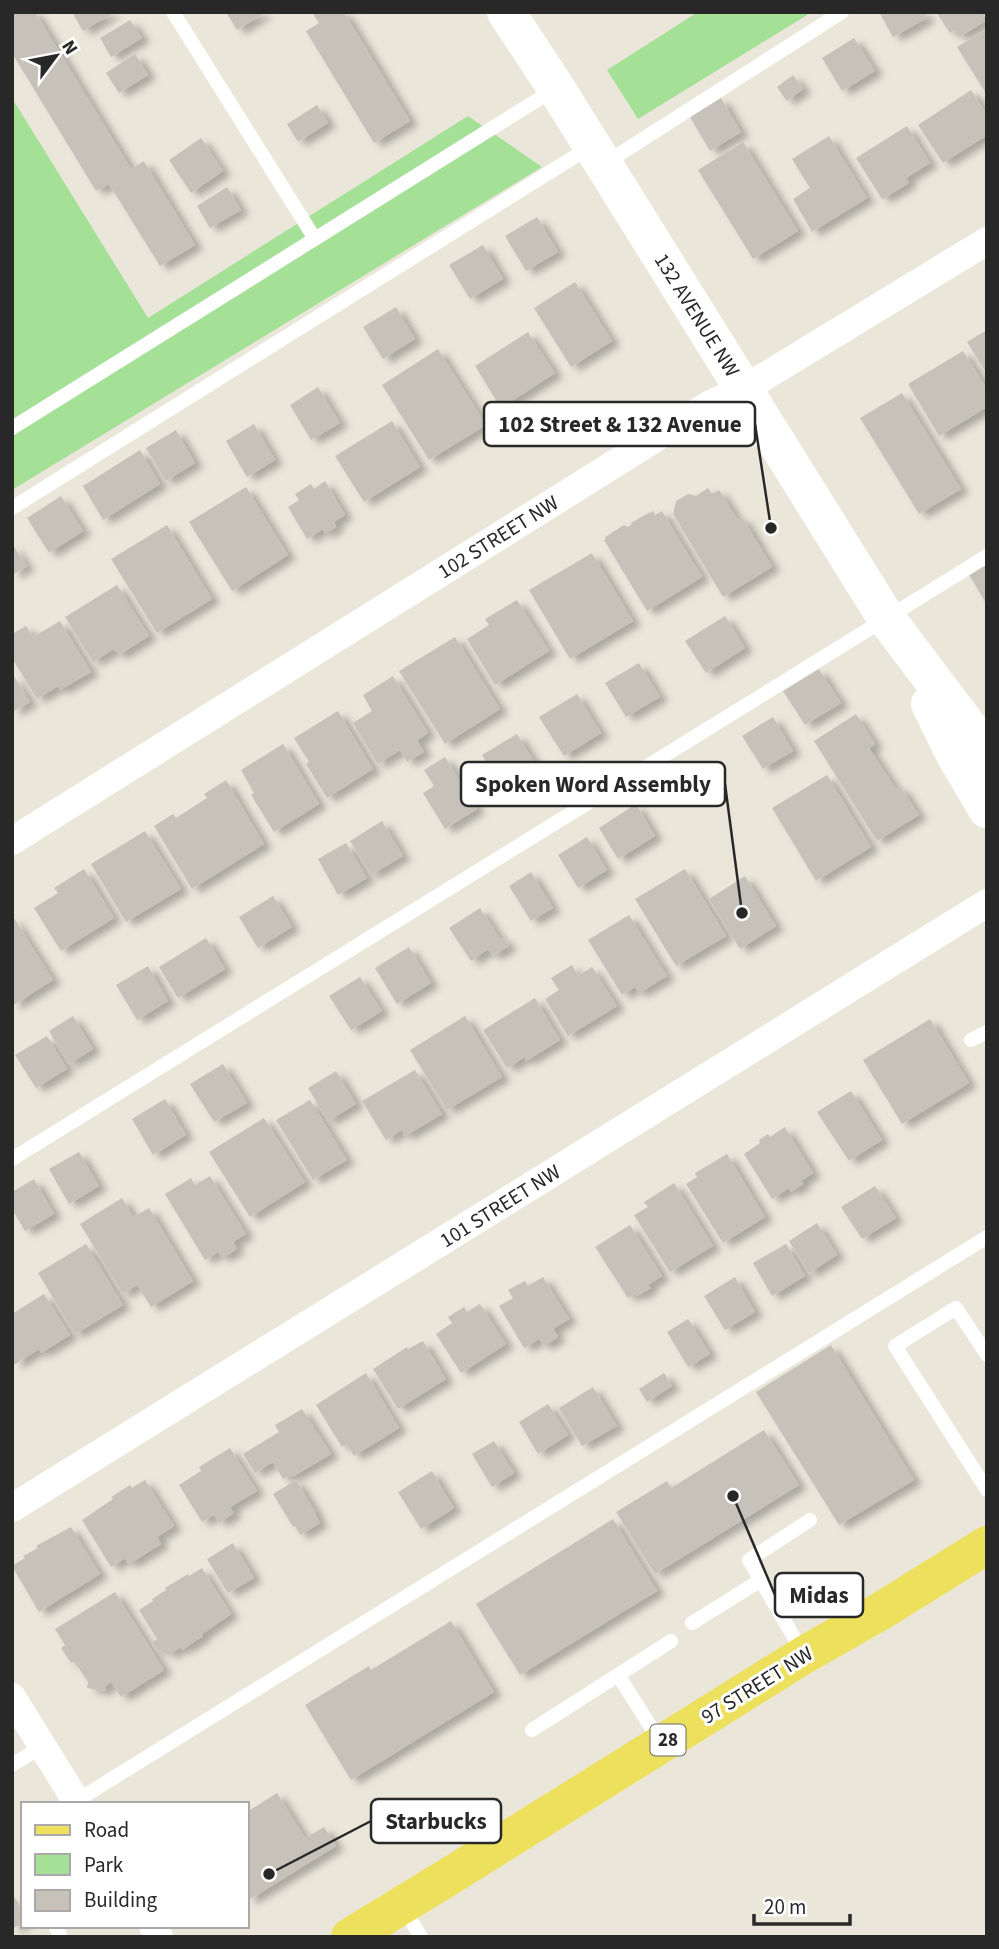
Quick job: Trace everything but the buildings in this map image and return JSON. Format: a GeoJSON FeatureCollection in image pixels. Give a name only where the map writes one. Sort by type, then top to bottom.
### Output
{"type":"FeatureCollection","features":[{"type":"Feature","properties":{"kind":"main road","name":"97 STREET NW"},"geometry":{"type":"LineString","coordinates":[[350,1937],[411,1921],[661,1744],[987,1545]]}},
{"type":"Feature","properties":{"kind":"street","name":"132 AVENUE NW"},"geometry":{"type":"LineString","coordinates":[[506,12],[886,618],[954,752],[987,809]]}},
{"type":"Feature","properties":{"kind":"street","name":"102 STREET NW"},"geometry":{"type":"LineString","coordinates":[[12,841],[710,404],[744,390],[987,241]]}},
{"type":"Feature","properties":{"kind":"street","name":"132 AVENUE NW"},"geometry":{"type":"LineString","coordinates":[[886,618],[987,752]]}},
{"type":"Feature","properties":{"kind":"street","name":"101 STREET NW"},"geometry":{"type":"LineString","coordinates":[[12,1508],[987,903]]}},
{"type":"Feature","properties":{"kind":"street"},"geometry":{"type":"LineString","coordinates":[[12,1697],[77,1802]]}},
{"type":"Feature","properties":{"kind":"lane"},"geometry":{"type":"LineString","coordinates":[[173,12],[315,239]]}},
{"type":"Feature","properties":{"kind":"lane"},"geometry":{"type":"LineString","coordinates":[[12,508],[598,155],[842,12]]}},
{"type":"Feature","properties":{"kind":"lane"},"geometry":{"type":"LineString","coordinates":[[12,428],[556,88]]}},
{"type":"Feature","properties":{"kind":"lane"},"geometry":{"type":"LineString","coordinates":[[12,1160],[987,556]]}},
{"type":"Feature","properties":{"kind":"lane"},"geometry":{"type":"LineString","coordinates":[[971,1040],[987,1032]]}},
{"type":"Feature","properties":{"kind":"lane"},"geometry":{"type":"LineString","coordinates":[[77,1802],[987,1237]]}},
{"type":"Feature","properties":{"kind":"lane"},"geometry":{"type":"LineString","coordinates":[[987,1355],[956,1308],[895,1346],[987,1490]]}},
{"type":"Feature","properties":{"kind":"lane"},"geometry":{"type":"LineString","coordinates":[[804,1655],[749,1560],[810,1520]]}},
{"type":"Feature","properties":{"kind":"lane"},"geometry":{"type":"LineString","coordinates":[[692,1623],[761,1580]]}},
{"type":"Feature","properties":{"kind":"lane"},"geometry":{"type":"LineString","coordinates":[[532,1730],[671,1641]]}},
{"type":"Feature","properties":{"kind":"lane"},"geometry":{"type":"LineString","coordinates":[[618,1675],[661,1744]]}},
{"type":"Feature","properties":{"kind":"lane"},"geometry":{"type":"LineString","coordinates":[[12,1765],[43,1746]]}},
{"type":"Feature","properties":{"kind":"green space"},"geometry":{"type":"Polygon","coordinates":[[[698,12],[812,12],[638,119],[607,70],[698,12]]]}},
{"type":"Feature","properties":{"kind":"green space"},"geometry":{"type":"Polygon","coordinates":[[[12,98],[148,318],[468,116],[542,167],[12,490],[12,98]]]}},
{"type":"Feature","properties":{"kind":"place","name":"102 Street & 132 Avenue"},"geometry":{"type":"Point","coordinates":[771,528]}},
{"type":"Feature","properties":{"kind":"place","name":"Spoken Word Assembly"},"geometry":{"type":"Point","coordinates":[742,913]}},
{"type":"Feature","properties":{"kind":"place","name":"Midas"},"geometry":{"type":"Point","coordinates":[733,1496]}},
{"type":"Feature","properties":{"kind":"place","name":"Starbucks"},"geometry":{"type":"Point","coordinates":[269,1874]}}]}
